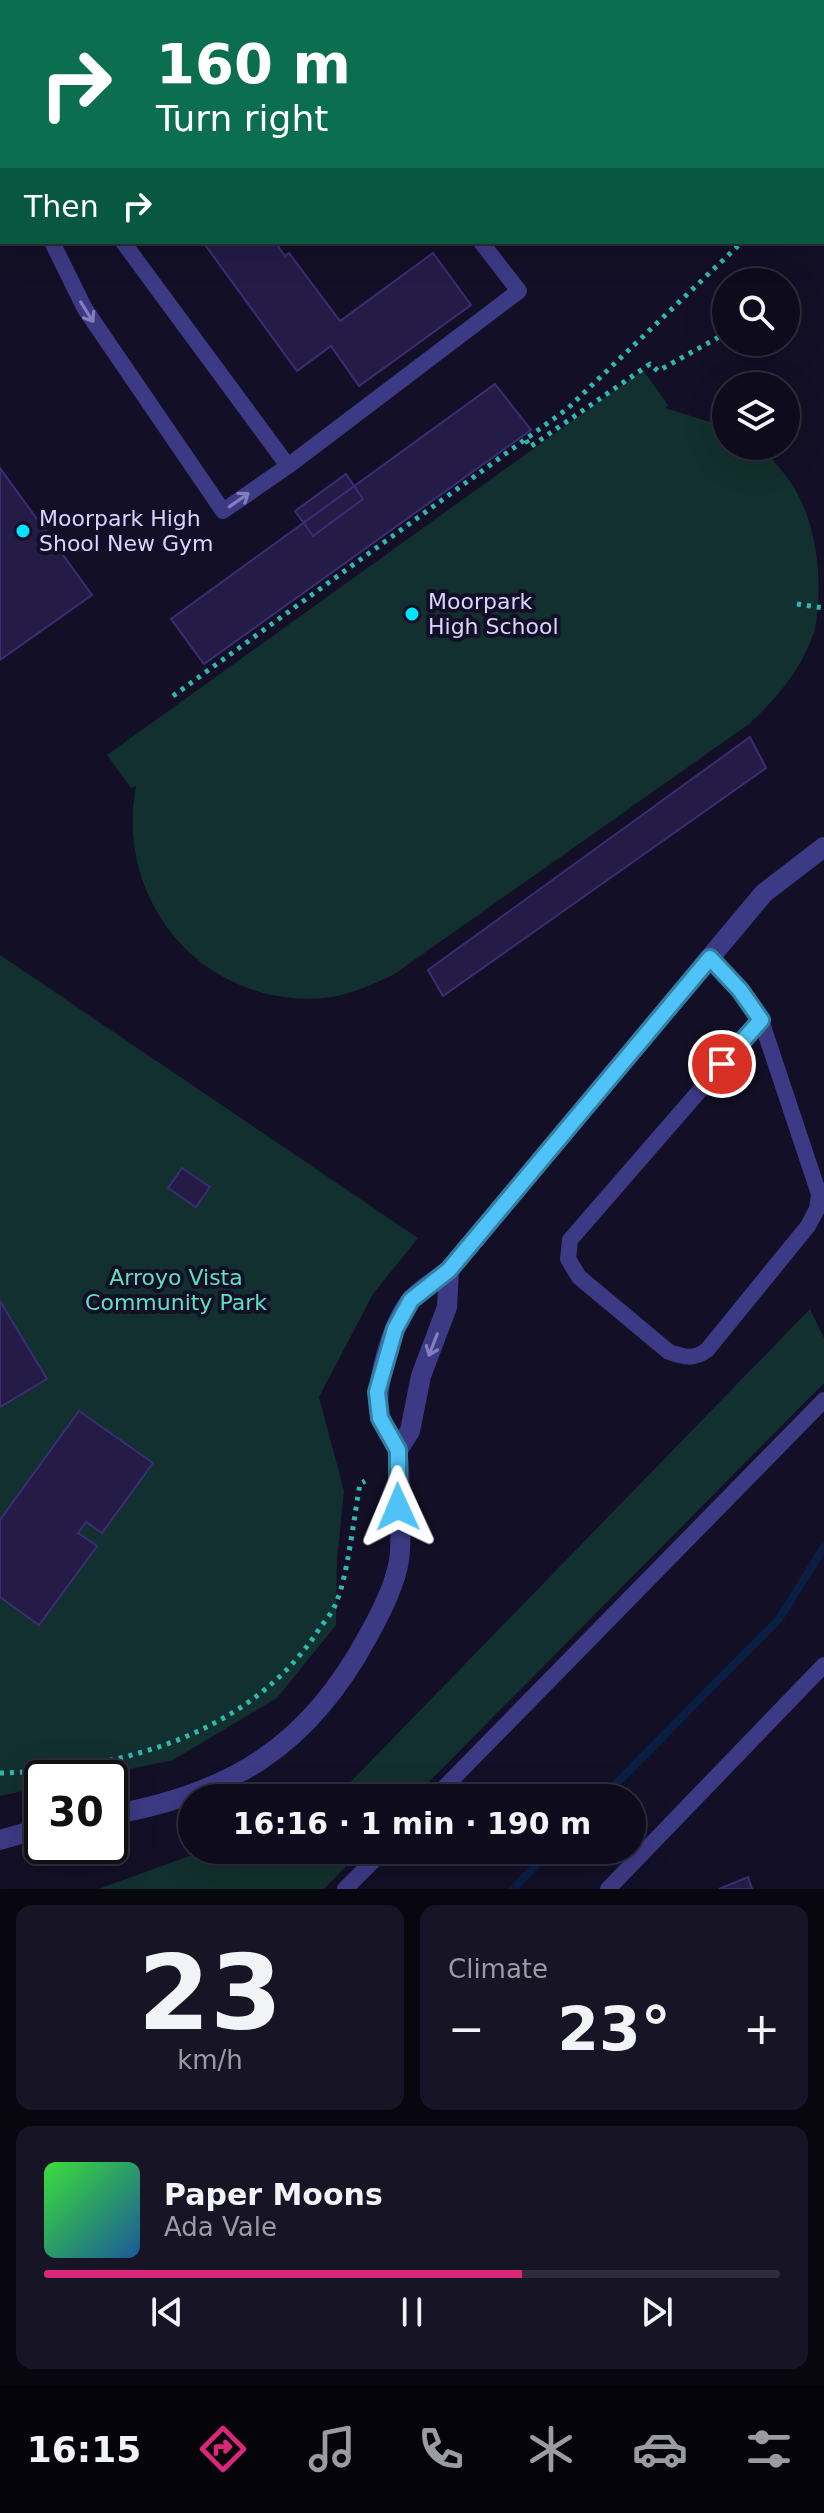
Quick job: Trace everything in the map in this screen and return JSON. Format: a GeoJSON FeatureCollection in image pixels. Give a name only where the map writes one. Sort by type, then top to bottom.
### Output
{"type":"FeatureCollection","features":[{"type":"Feature","properties":{"kind":"street"},"geometry":{"type":"LineString","coordinates":[[128,1812],[161,1806],[219,1786],[265,1758],[317,1714],[350,1671],[380,1615],[400,1555],[398,1450],[380,1418],[377,1392],[392,1342],[411,1300],[449,1270],[764,893],[824,847]]}},
{"type":"Feature","properties":{"kind":"street"},"geometry":{"type":"LineString","coordinates":[[398,1450],[410,1431],[421,1376],[447,1307],[449,1270]]}},
{"type":"Feature","properties":{"kind":"street"},"geometry":{"type":"LineString","coordinates":[[0,1840],[24,1833]]}},
{"type":"Feature","properties":{"kind":"lane"},"geometry":{"type":"LineString","coordinates":[[53,244],[85,309],[223,511],[288,466],[519,291],[483,244]]}},
{"type":"Feature","properties":{"kind":"lane"},"geometry":{"type":"LineString","coordinates":[[124,244],[288,466]]}},
{"type":"Feature","properties":{"kind":"lane"},"geometry":{"type":"LineString","coordinates":[[710,958],[740,990],[761,1020],[819,1194],[817,1209],[808,1226],[707,1350],[699,1356],[687,1358],[669,1352],[579,1277],[568,1259],[570,1240],[761,1020]]}},
{"type":"Feature","properties":{"kind":"lane"},"geometry":{"type":"LineString","coordinates":[[448,1784],[824,1400]]}},
{"type":"Feature","properties":{"kind":"lane"},"geometry":{"type":"LineString","coordinates":[[608,1889],[824,1665]]}},
{"type":"Feature","properties":{"kind":"lane"},"geometry":{"type":"LineString","coordinates":[[345,1889],[370,1864]]}},
{"type":"Feature","properties":{"kind":"path"},"geometry":{"type":"LineString","coordinates":[[173,696],[567,409],[740,244]]}},
{"type":"Feature","properties":{"kind":"path"},"geometry":{"type":"LineString","coordinates":[[526,440],[530,447],[650,364],[658,371],[712,341]]}},
{"type":"Feature","properties":{"kind":"path"},"geometry":{"type":"LineString","coordinates":[[797,604],[824,608]]}},
{"type":"Feature","properties":{"kind":"path"},"geometry":{"type":"LineString","coordinates":[[0,1773],[100,1765],[178,1742],[247,1704],[298,1660],[336,1604],[360,1484],[365,1481]]}},
{"type":"Feature","properties":{"kind":"green space"},"geometry":{"type":"Polygon","coordinates":[[[643,370],[668,405],[665,408],[712,423],[712,460],[773,460],[795,489],[804,507],[818,568],[815,629],[803,657],[770,703],[749,724],[393,975],[359,990],[324,998],[281,997],[241,985],[206,966],[177,939],[154,907],[139,869],[133,829],[136,786],[131,788],[107,755],[643,370]]]}},
{"type":"Feature","properties":{"kind":"green space","name":"Arroyo Vista Community Park"},"geometry":{"type":"Polygon","coordinates":[[[0,955],[418,1238],[373,1294],[319,1397],[344,1491],[337,1559],[336,1625],[277,1698],[173,1760],[128,1769],[128,1760],[24,1760],[24,1791],[0,1796],[0,955]]]}},
{"type":"Feature","properties":{"kind":"green space"},"geometry":{"type":"Polygon","coordinates":[[[810,1309],[824,1338],[824,1383],[427,1784],[349,1784],[810,1309]]]}},
{"type":"Feature","properties":{"kind":"green space"},"geometry":{"type":"Polygon","coordinates":[[[178,1860],[178,1864],[348,1864],[324,1889],[98,1889],[178,1860]]]}},
{"type":"Feature","properties":{"kind":"building"},"geometry":{"type":"Polygon","coordinates":[[[204,244],[276,244],[285,256],[289,253],[340,321],[433,253],[471,305],[359,386],[331,346],[297,371],[204,244]]]}},
{"type":"Feature","properties":{"kind":"building"},"geometry":{"type":"Polygon","coordinates":[[[495,384],[531,430],[204,664],[171,619],[495,384]]]}},
{"type":"Feature","properties":{"kind":"building","name":"Moorpark High Shool New Gym"},"geometry":{"type":"Polygon","coordinates":[[[0,468],[92,595],[0,660],[0,468]]]}},
{"type":"Feature","properties":{"kind":"building"},"geometry":{"type":"Polygon","coordinates":[[[346,474],[363,499],[313,536],[295,511],[346,474]]]}},
{"type":"Feature","properties":{"kind":"building"},"geometry":{"type":"Polygon","coordinates":[[[750,737],[766,768],[443,996],[428,970],[750,737]]]}},
{"type":"Feature","properties":{"kind":"building"},"geometry":{"type":"Polygon","coordinates":[[[182,1168],[210,1187],[196,1207],[168,1188],[182,1168]]]}},
{"type":"Feature","properties":{"kind":"building"},"geometry":{"type":"Polygon","coordinates":[[[0,1301],[47,1379],[0,1407],[0,1301]]]}},
{"type":"Feature","properties":{"kind":"building"},"geometry":{"type":"Polygon","coordinates":[[[79,1411],[153,1463],[102,1533],[86,1522],[78,1533],[97,1546],[39,1625],[0,1597],[0,1520],[79,1411]]]}},
{"type":"Feature","properties":{"kind":"building"},"geometry":{"type":"Polygon","coordinates":[[[748,1877],[752,1889],[719,1889],[748,1877]]]}},
{"type":"Feature","properties":{"kind":"waterway"},"geometry":{"type":"LineString","coordinates":[[616,1784],[779,1619],[824,1547]]}},
{"type":"Feature","properties":{"kind":"waterway"},"geometry":{"type":"LineString","coordinates":[[513,1889],[537,1864]]}},
{"type":"Feature","properties":{"kind":"place","name":"Moorpark High Shool New Gym"},"geometry":{"type":"Point","coordinates":[23,531]}},
{"type":"Feature","properties":{"kind":"place","name":"Moorpark High School"},"geometry":{"type":"Point","coordinates":[412,614]}},
{"type":"Feature","properties":{"kind":"route"},"geometry":{"type":"LineString","coordinates":[[398,1507],[398,1450],[380,1418],[377,1392],[395,1329],[411,1300],[449,1270],[710,958],[740,990],[761,1020],[722,1064]]}}]}
